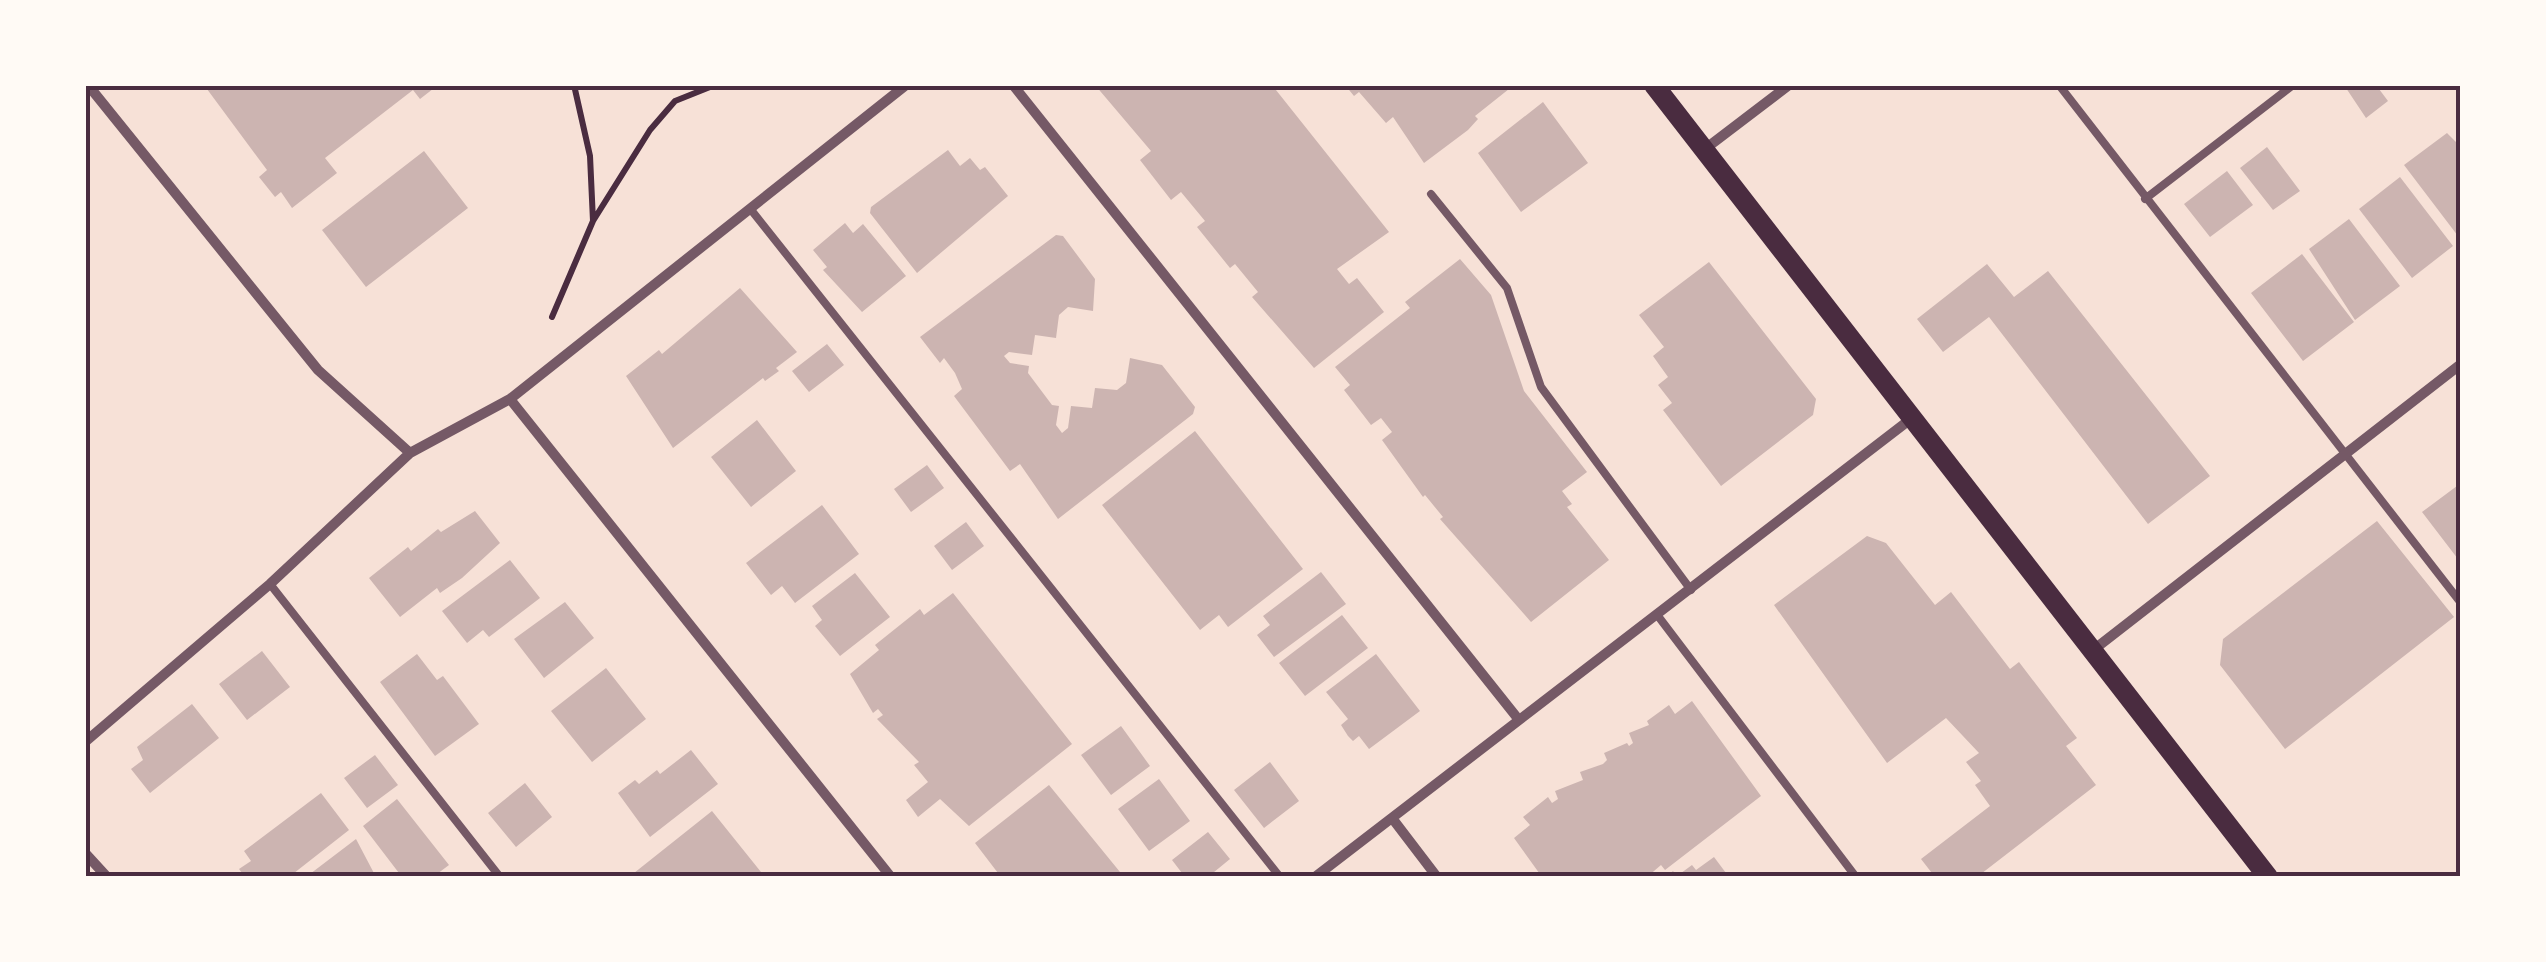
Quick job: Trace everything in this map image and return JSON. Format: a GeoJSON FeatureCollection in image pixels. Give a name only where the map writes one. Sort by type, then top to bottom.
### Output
{"type":"FeatureCollection","features":[{"type":"Feature","properties":{"kind":"main road"},"geometry":{"type":"LineString","coordinates":[[1654,85],[2268,877]]}},
{"type":"Feature","properties":{"kind":"street"},"geometry":{"type":"LineString","coordinates":[[88,85],[318,370],[410,453]]}},
{"type":"Feature","properties":{"kind":"street"},"geometry":{"type":"LineString","coordinates":[[85,742],[270,584],[410,453],[510,399],[752,211],[906,85]]}},
{"type":"Feature","properties":{"kind":"street"},"geometry":{"type":"LineString","coordinates":[[1012,85],[1519,720]]}},
{"type":"Feature","properties":{"kind":"street"},"geometry":{"type":"LineString","coordinates":[[1705,149],[1789,85]]}},
{"type":"Feature","properties":{"kind":"street"},"geometry":{"type":"LineString","coordinates":[[2092,651],[2461,364]]}},
{"type":"Feature","properties":{"kind":"street"},"geometry":{"type":"LineString","coordinates":[[510,399],[891,877]]}},
{"type":"Feature","properties":{"kind":"street"},"geometry":{"type":"LineString","coordinates":[[1315,877],[1912,418]]}},
{"type":"Feature","properties":{"kind":"street"},"geometry":{"type":"LineString","coordinates":[[1392,818],[1438,877]]}},
{"type":"Feature","properties":{"kind":"street"},"geometry":{"type":"LineString","coordinates":[[85,853],[107,877]]}},
{"type":"Feature","properties":{"kind":"lane"},"geometry":{"type":"LineString","coordinates":[[2058,85],[2461,603]]}},
{"type":"Feature","properties":{"kind":"lane"},"geometry":{"type":"LineString","coordinates":[[2145,199],[2294,85]]}},
{"type":"Feature","properties":{"kind":"lane"},"geometry":{"type":"LineString","coordinates":[[1431,194],[1506,288],[1541,387],[1691,590]]}},
{"type":"Feature","properties":{"kind":"lane"},"geometry":{"type":"LineString","coordinates":[[752,211],[1280,877]]}},
{"type":"Feature","properties":{"kind":"lane"},"geometry":{"type":"LineString","coordinates":[[270,584],[500,877]]}},
{"type":"Feature","properties":{"kind":"lane"},"geometry":{"type":"LineString","coordinates":[[1658,616],[1856,877]]}},
{"type":"Feature","properties":{"kind":"path"},"geometry":{"type":"LineString","coordinates":[[574,85],[590,156],[593,220]]}},
{"type":"Feature","properties":{"kind":"path"},"geometry":{"type":"LineString","coordinates":[[552,317],[593,220],[650,130],[675,101],[715,85]]}},
{"type":"Feature","properties":{"kind":"building"},"geometry":{"type":"Polygon","coordinates":[[[204,85],[438,85],[420,99],[413,90],[325,158],[337,173],[292,208],[281,192],[275,197],[259,177],[267,170],[204,85]]]}},
{"type":"Feature","properties":{"kind":"building"},"geometry":{"type":"Polygon","coordinates":[[[1095,85],[1272,85],[1389,232],[1337,269],[1349,284],[1357,278],[1384,312],[1314,368],[1252,297],[1258,292],[1235,264],[1230,268],[1197,227],[1205,221],[1181,192],[1171,200],[1140,160],[1151,151],[1095,85]]]}},
{"type":"Feature","properties":{"kind":"building"},"geometry":{"type":"Polygon","coordinates":[[[1345,85],[1514,85],[1475,116],[1478,119],[1468,130],[1424,163],[1393,117],[1386,123],[1359,92],[1354,96],[1345,85]]]}},
{"type":"Feature","properties":{"kind":"building"},"geometry":{"type":"Polygon","coordinates":[[[2344,85],[2376,85],[2388,101],[2366,118],[2344,85]]]}},
{"type":"Feature","properties":{"kind":"building"},"geometry":{"type":"Polygon","coordinates":[[[1543,102],[1588,163],[1521,212],[1478,153],[1543,102]]]}},
{"type":"Feature","properties":{"kind":"building"},"geometry":{"type":"Polygon","coordinates":[[[2447,133],[2461,147],[2461,240],[2404,165],[2447,133]]]}},
{"type":"Feature","properties":{"kind":"building"},"geometry":{"type":"Polygon","coordinates":[[[2267,147],[2300,191],[2273,210],[2240,168],[2267,147]]]}},
{"type":"Feature","properties":{"kind":"building"},"geometry":{"type":"Polygon","coordinates":[[[948,150],[960,166],[970,158],[980,170],[985,167],[1008,196],[917,273],[870,213],[871,207],[948,150]]]}},
{"type":"Feature","properties":{"kind":"building"},"geometry":{"type":"Polygon","coordinates":[[[424,151],[468,208],[366,287],[322,230],[424,151]]]}},
{"type":"Feature","properties":{"kind":"building"},"geometry":{"type":"Polygon","coordinates":[[[2227,171],[2253,205],[2210,237],[2184,204],[2227,171]]]}},
{"type":"Feature","properties":{"kind":"building"},"geometry":{"type":"Polygon","coordinates":[[[2400,177],[2453,246],[2412,278],[2359,209],[2400,177]]]}},
{"type":"Feature","properties":{"kind":"building"},"geometry":{"type":"Polygon","coordinates":[[[2349,219],[2400,286],[2355,320],[2309,249],[2349,219]]]}},
{"type":"Feature","properties":{"kind":"building"},"geometry":{"type":"Polygon","coordinates":[[[845,223],[853,233],[863,224],[906,276],[862,312],[823,270],[827,267],[813,250],[845,223]]]}},
{"type":"Feature","properties":{"kind":"building"},"geometry":{"type":"Polygon","coordinates":[[[1056,235],[1063,236],[1095,279],[1093,311],[1068,307],[1059,315],[1056,338],[1035,335],[1032,355],[1009,352],[1004,356],[1010,363],[1029,366],[1028,373],[1052,405],[1059,406],[1056,425],[1062,433],[1068,428],[1071,406],[1092,408],[1095,388],[1117,390],[1126,383],[1130,358],[1162,365],[1195,407],[1193,414],[1058,519],[1020,464],[1010,471],[954,396],[962,389],[955,373],[944,358],[940,363],[920,337],[1056,235]]]}},
{"type":"Feature","properties":{"kind":"building"},"geometry":{"type":"Polygon","coordinates":[[[2302,254],[2354,322],[2303,361],[2251,293],[2302,254]]]}},
{"type":"Feature","properties":{"kind":"building"},"geometry":{"type":"Polygon","coordinates":[[[1460,259],[1491,295],[1524,391],[1587,472],[1562,491],[1572,504],[1567,507],[1609,560],[1531,622],[1423,497],[1382,440],[1392,432],[1381,418],[1371,425],[1344,390],[1350,385],[1335,367],[1410,308],[1405,302],[1460,259]]]}},
{"type":"Feature","properties":{"kind":"building"},"geometry":{"type":"Polygon","coordinates":[[[1709,262],[1816,399],[1813,415],[1721,486],[1663,410],[1672,403],[1658,385],[1668,377],[1653,356],[1664,347],[1639,315],[1709,262]]]}},
{"type":"Feature","properties":{"kind":"building"},"geometry":{"type":"Polygon","coordinates":[[[1987,264],[2014,297],[2048,271],[2210,476],[2148,524],[1989,317],[1943,352],[1917,319],[1987,264]]]}},
{"type":"Feature","properties":{"kind":"building"},"geometry":{"type":"Polygon","coordinates":[[[740,288],[797,352],[776,368],[779,371],[765,381],[763,378],[673,448],[626,376],[659,350],[662,354],[740,288]]]}},
{"type":"Feature","properties":{"kind":"building"},"geometry":{"type":"Polygon","coordinates":[[[827,344],[844,365],[809,392],[792,371],[827,344]]]}},
{"type":"Feature","properties":{"kind":"building"},"geometry":{"type":"Polygon","coordinates":[[[757,420],[796,471],[751,507],[711,457],[757,420]]]}},
{"type":"Feature","properties":{"kind":"building"},"geometry":{"type":"Polygon","coordinates":[[[1195,431],[1303,569],[1228,627],[1219,615],[1200,630],[1102,505],[1195,431]]]}},
{"type":"Feature","properties":{"kind":"building"},"geometry":{"type":"Polygon","coordinates":[[[927,465],[944,488],[911,512],[894,489],[927,465]]]}},
{"type":"Feature","properties":{"kind":"building"},"geometry":{"type":"Polygon","coordinates":[[[2461,483],[2461,563],[2422,512],[2461,483]]]}},
{"type":"Feature","properties":{"kind":"building"},"geometry":{"type":"Polygon","coordinates":[[[822,505],[859,554],[795,603],[782,586],[771,595],[746,563],[822,505]]]}},
{"type":"Feature","properties":{"kind":"building"},"geometry":{"type":"Polygon","coordinates":[[[475,511],[500,543],[462,578],[440,593],[437,588],[400,617],[369,578],[408,547],[411,551],[438,529],[441,532],[475,511]]]}},
{"type":"Feature","properties":{"kind":"building"},"geometry":{"type":"Polygon","coordinates":[[[2377,521],[2454,617],[2285,749],[2220,665],[2223,639],[2377,521]]]}},
{"type":"Feature","properties":{"kind":"building"},"geometry":{"type":"Polygon","coordinates":[[[966,522],[984,546],[952,570],[934,546],[966,522]]]}},
{"type":"Feature","properties":{"kind":"building"},"geometry":{"type":"Polygon","coordinates":[[[1867,536],[1886,543],[1935,605],[1951,592],[2010,669],[2019,662],[2077,738],[2066,746],[2096,785],[1977,877],[1935,877],[1921,859],[1990,806],[1975,785],[1981,781],[1966,762],[1979,753],[1946,718],[1887,763],[1774,605],[1867,536]]]}},
{"type":"Feature","properties":{"kind":"building"},"geometry":{"type":"Polygon","coordinates":[[[510,560],[540,598],[489,637],[483,630],[467,643],[442,611],[510,560]]]}},
{"type":"Feature","properties":{"kind":"building"},"geometry":{"type":"Polygon","coordinates":[[[1321,572],[1346,604],[1274,657],[1257,635],[1270,625],[1263,616],[1321,572]]]}},
{"type":"Feature","properties":{"kind":"building"},"geometry":{"type":"Polygon","coordinates":[[[855,573],[890,617],[840,656],[815,626],[822,620],[812,606],[855,573]]]}},
{"type":"Feature","properties":{"kind":"building"},"geometry":{"type":"Polygon","coordinates":[[[953,593],[1072,744],[969,826],[940,799],[918,817],[906,800],[928,782],[914,765],[919,762],[877,719],[883,715],[878,709],[873,713],[850,674],[879,650],[875,645],[920,609],[924,615],[953,593]]]}},
{"type":"Feature","properties":{"kind":"building"},"geometry":{"type":"Polygon","coordinates":[[[565,602],[594,638],[544,678],[514,639],[565,602]]]}},
{"type":"Feature","properties":{"kind":"building"},"geometry":{"type":"Polygon","coordinates":[[[1342,615],[1368,648],[1305,696],[1279,663],[1342,615]]]}},
{"type":"Feature","properties":{"kind":"building"},"geometry":{"type":"Polygon","coordinates":[[[262,651],[290,687],[247,720],[219,684],[262,651]]]}},
{"type":"Feature","properties":{"kind":"building"},"geometry":{"type":"Polygon","coordinates":[[[417,654],[437,680],[443,676],[479,724],[435,756],[380,682],[417,654]]]}},
{"type":"Feature","properties":{"kind":"building"},"geometry":{"type":"Polygon","coordinates":[[[1376,654],[1420,711],[1369,749],[1359,736],[1353,741],[1348,736],[1341,725],[1348,719],[1326,692],[1376,654]]]}},
{"type":"Feature","properties":{"kind":"building"},"geometry":{"type":"Polygon","coordinates":[[[606,668],[646,719],[592,762],[551,711],[606,668]]]}},
{"type":"Feature","properties":{"kind":"building"},"geometry":{"type":"Polygon","coordinates":[[[1692,701],[1761,796],[1665,870],[1661,865],[1647,877],[1542,877],[1514,838],[1530,825],[1523,817],[1548,797],[1552,803],[1558,799],[1555,791],[1583,780],[1580,772],[1603,764],[1607,760],[1604,753],[1633,743],[1629,733],[1649,725],[1647,721],[1669,705],[1675,714],[1692,701]]]}},
{"type":"Feature","properties":{"kind":"building"},"geometry":{"type":"Polygon","coordinates":[[[192,704],[219,738],[150,793],[131,769],[143,760],[137,747],[192,704]]]}},
{"type":"Feature","properties":{"kind":"building"},"geometry":{"type":"Polygon","coordinates":[[[1121,726],[1150,766],[1111,795],[1081,755],[1121,726]]]}},
{"type":"Feature","properties":{"kind":"building"},"geometry":{"type":"Polygon","coordinates":[[[691,750],[718,784],[650,837],[618,793],[657,770],[660,774],[691,750]]]}},
{"type":"Feature","properties":{"kind":"building"},"geometry":{"type":"Polygon","coordinates":[[[375,755],[398,785],[367,808],[344,778],[375,755]]]}},
{"type":"Feature","properties":{"kind":"building"},"geometry":{"type":"Polygon","coordinates":[[[1270,762],[1299,801],[1264,828],[1234,790],[1270,762]]]}},
{"type":"Feature","properties":{"kind":"building"},"geometry":{"type":"Polygon","coordinates":[[[1159,779],[1190,821],[1149,851],[1118,809],[1159,779]]]}},
{"type":"Feature","properties":{"kind":"building"},"geometry":{"type":"Polygon","coordinates":[[[525,783],[552,817],[516,847],[488,813],[525,783]]]}},
{"type":"Feature","properties":{"kind":"building"},"geometry":{"type":"Polygon","coordinates":[[[1049,785],[1120,872],[1114,877],[1001,877],[975,843],[1049,785]]]}},
{"type":"Feature","properties":{"kind":"building"},"geometry":{"type":"Polygon","coordinates":[[[321,793],[349,830],[289,877],[245,877],[239,869],[251,861],[244,851],[321,793]]]}},
{"type":"Feature","properties":{"kind":"building"},"geometry":{"type":"Polygon","coordinates":[[[397,799],[449,865],[433,877],[402,877],[363,826],[397,799]]]}},
{"type":"Feature","properties":{"kind":"building"},"geometry":{"type":"Polygon","coordinates":[[[712,811],[765,877],[629,877],[712,811]]]}},
{"type":"Feature","properties":{"kind":"building"},"geometry":{"type":"Polygon","coordinates":[[[1208,832],[1230,859],[1208,877],[1185,877],[1172,860],[1208,832]]]}},
{"type":"Feature","properties":{"kind":"building"},"geometry":{"type":"Polygon","coordinates":[[[356,839],[376,877],[306,877],[356,839]]]}},
{"type":"Feature","properties":{"kind":"building"},"geometry":{"type":"Polygon","coordinates":[[[1714,857],[1729,877],[1666,877],[1673,871],[1677,876],[1692,865],[1696,870],[1714,857]]]}}]}
